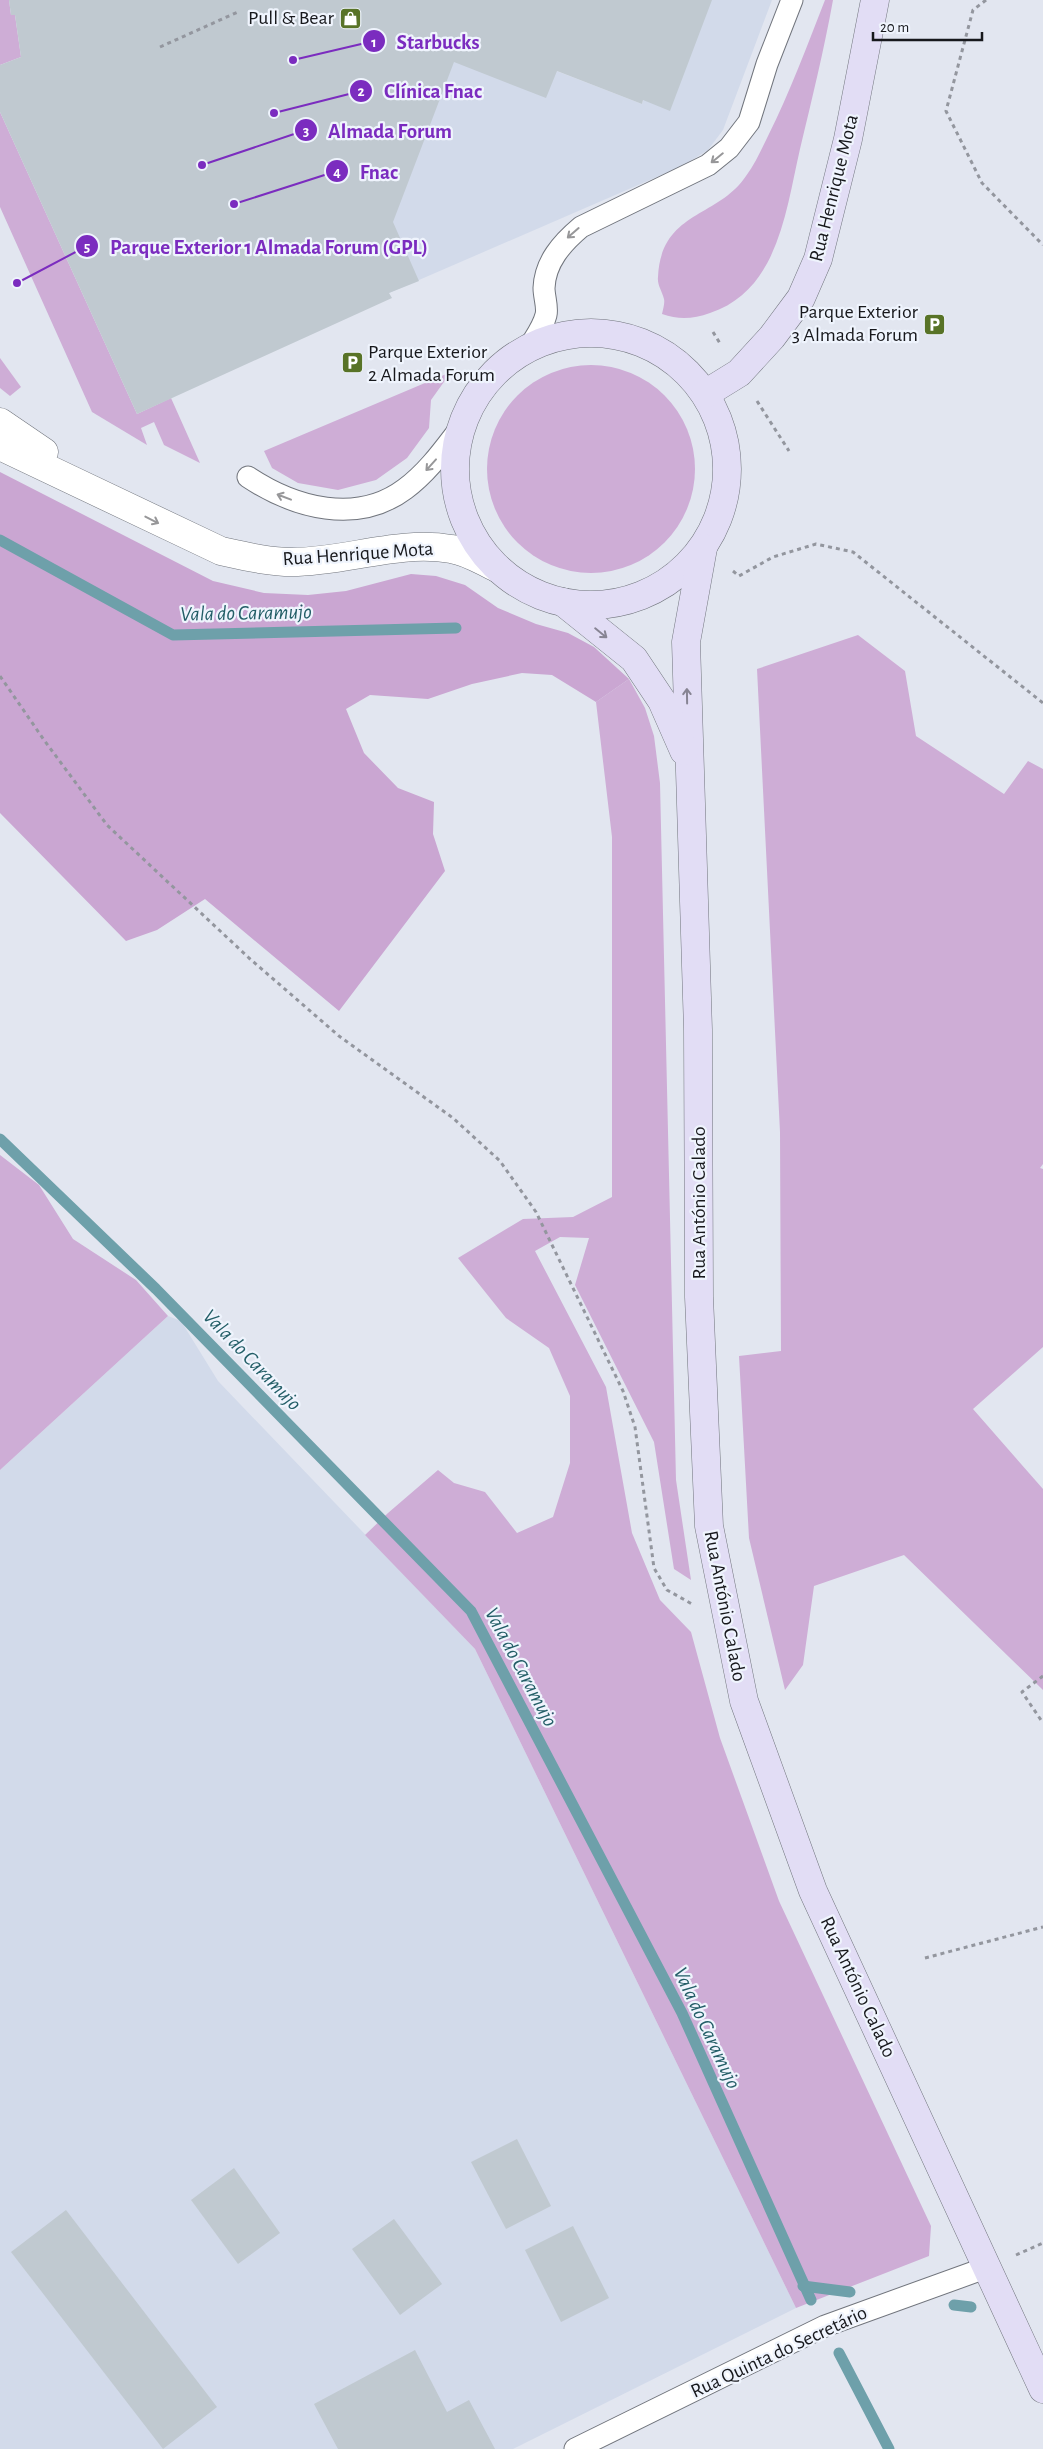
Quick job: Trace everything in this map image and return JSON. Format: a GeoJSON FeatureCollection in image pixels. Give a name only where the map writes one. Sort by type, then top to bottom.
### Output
{"type":"FeatureCollection","features":[{"type":"Feature","properties":{"kind":"street","name":"Rua Henrique Mota"},"geometry":{"type":"LineString","coordinates":[[705,394],[739,373],[772,338],[800,298],[818,259],[848,139],[875,0]]}},
{"type":"Feature","properties":{"kind":"street"},"geometry":{"type":"LineString","coordinates":[[599,332],[624,336],[649,345],[681,366],[705,394],[717,424],[726,456],[723,502],[716,524],[703,548],[681,572],[652,591],[605,605],[563,602],[530,591],[497,568],[475,540],[459,504],[455,458],[461,427],[476,394],[500,367],[530,346],[567,334],[599,332]]}},
{"type":"Feature","properties":{"kind":"street","name":"Rua Henrique Mota"},"geometry":{"type":"LineString","coordinates":[[0,422],[109,497]]}},
{"type":"Feature","properties":{"kind":"street","name":"Rua Henrique Mota"},"geometry":{"type":"LineString","coordinates":[[0,446],[221,551],[256,559],[293,562],[398,549],[436,547],[465,552],[497,568]]}},
{"type":"Feature","properties":{"kind":"street","name":"Rua António Calado"},"geometry":{"type":"LineString","coordinates":[[703,548],[686,642],[698,1030],[699,1307],[709,1526],[744,1701],[813,1891],[1043,2388]]}},
{"type":"Feature","properties":{"kind":"street","name":"Rua António Calado"},"geometry":{"type":"LineString","coordinates":[[563,602],[634,659],[662,701],[689,762]]}},
{"type":"Feature","properties":{"kind":"lane"},"geometry":{"type":"LineString","coordinates":[[530,346],[542,328],[546,312],[544,287],[550,266],[556,251],[566,239],[581,227],[708,165],[729,148],[749,122],[767,64],[792,0]]}},
{"type":"Feature","properties":{"kind":"lane"},"geometry":{"type":"LineString","coordinates":[[248,477],[269,491],[298,502],[327,509],[358,509],[374,506],[404,490],[421,476],[461,427]]}},
{"type":"Feature","properties":{"kind":"lane","name":"Rua Quinta do Secretário"},"geometry":{"type":"LineString","coordinates":[[575,2449],[825,2326],[988,2267]]}},
{"type":"Feature","properties":{"kind":"path"},"geometry":{"type":"LineString","coordinates":[[986,0],[973,10],[946,111],[982,183],[1043,245]]}},
{"type":"Feature","properties":{"kind":"path"},"geometry":{"type":"LineString","coordinates":[[160,47],[240,11]]}},
{"type":"Feature","properties":{"kind":"path"},"geometry":{"type":"LineString","coordinates":[[703,548],[739,576],[773,557],[816,544],[853,552],[1043,703]]}},
{"type":"Feature","properties":{"kind":"path"},"geometry":{"type":"LineString","coordinates":[[0,676],[44,740],[107,825],[249,958],[339,1036],[453,1118],[500,1161],[536,1212],[623,1391],[635,1426],[654,1568],[667,1590],[688,1604],[725,1608]]}},
{"type":"Feature","properties":{"kind":"path"},"geometry":{"type":"LineString","coordinates":[[1043,1676],[1022,1692],[1043,1723]]}},
{"type":"Feature","properties":{"kind":"path"},"geometry":{"type":"LineString","coordinates":[[925,1958],[1043,1928]]}},
{"type":"Feature","properties":{"kind":"shaded area"},"geometry":{"type":"Polygon","coordinates":[[[0,0],[9,0],[11,15],[15,15],[21,57],[0,65],[0,0]]]}},
{"type":"Feature","properties":{"kind":"shaded area"},"geometry":{"type":"Polygon","coordinates":[[[681,0],[772,0],[723,130],[708,150],[682,166],[389,293],[359,221],[435,24],[642,104],[681,0]]]}},
{"type":"Feature","properties":{"kind":"shaded area"},"geometry":{"type":"Polygon","coordinates":[[[825,0],[833,0],[818,74],[784,221],[776,245],[765,267],[751,286],[733,302],[710,313],[686,318],[662,314],[664,301],[658,277],[661,255],[669,239],[680,227],[734,190],[746,176],[784,103],[825,0]]]}},
{"type":"Feature","properties":{"kind":"shaded area"},"geometry":{"type":"Polygon","coordinates":[[[0,112],[137,414],[171,398],[200,463],[164,445],[154,422],[141,428],[147,445],[92,412],[0,207],[0,112]]]}},
{"type":"Feature","properties":{"kind":"shaded area"},"geometry":{"type":"Polygon","coordinates":[[[0,358],[21,387],[10,396],[0,388],[0,358]]]}},
{"type":"Feature","properties":{"kind":"shaded area"},"geometry":{"type":"Polygon","coordinates":[[[581,365],[601,365],[621,369],[640,377],[665,395],[678,411],[687,429],[695,459],[691,499],[687,509],[678,527],[665,543],[649,556],[621,569],[601,573],[581,573],[561,569],[542,561],[525,550],[510,535],[499,518],[491,499],[487,479],[487,459],[491,439],[499,420],[510,403],[525,388],[542,377],[561,369],[581,365]]]}},
{"type":"Feature","properties":{"kind":"shaded area"},"geometry":{"type":"Polygon","coordinates":[[[451,372],[431,400],[429,428],[407,458],[376,480],[338,490],[298,483],[272,468],[264,451],[451,372]]]}},
{"type":"Feature","properties":{"kind":"shaded area"},"geometry":{"type":"Polygon","coordinates":[[[0,472],[213,581],[264,593],[308,595],[346,591],[411,574],[436,576],[465,585],[498,608],[536,624],[568,633],[594,647],[629,679],[596,702],[552,675],[522,673],[472,684],[428,699],[370,695],[346,709],[364,753],[398,788],[434,802],[433,834],[445,871],[339,1011],[205,899],[157,930],[126,941],[0,813],[0,472]]]}},
{"type":"Feature","properties":{"kind":"shaded area"},"geometry":{"type":"Polygon","coordinates":[[[858,635],[905,671],[916,736],[1004,794],[1028,761],[1043,769],[1043,1164],[1040,1168],[1043,1169],[1043,1347],[973,1409],[1043,1489],[1043,1690],[904,1555],[814,1586],[803,1665],[785,1690],[749,1538],[739,1356],[781,1351],[780,1132],[757,669],[858,635]]]}},
{"type":"Feature","properties":{"kind":"shaded area"},"geometry":{"type":"Polygon","coordinates":[[[629,679],[645,708],[654,736],[660,783],[676,1480],[691,1580],[674,1569],[654,1442],[575,1285],[589,1238],[560,1237],[535,1251],[606,1387],[632,1533],[660,1600],[691,1632],[720,1738],[779,1901],[931,2226],[929,2256],[796,2308],[475,1649],[365,1535],[438,1470],[454,1483],[485,1492],[517,1533],[553,1517],[570,1463],[570,1396],[549,1348],[506,1318],[458,1258],[523,1219],[573,1217],[612,1197],[612,837],[596,702],[629,679]]]}},
{"type":"Feature","properties":{"kind":"shaded area"},"geometry":{"type":"Polygon","coordinates":[[[0,1155],[39,1185],[73,1239],[136,1280],[168,1316],[0,1470],[0,1155]]]}},
{"type":"Feature","properties":{"kind":"shaded area"},"geometry":{"type":"Polygon","coordinates":[[[168,1316],[181,1321],[218,1381],[475,1649],[796,2308],[513,2449],[0,2449],[0,1470],[168,1316]]]}},
{"type":"Feature","properties":{"kind":"building"},"geometry":{"type":"Polygon","coordinates":[[[9,0],[712,0],[670,111],[643,100],[642,104],[557,71],[546,98],[454,62],[393,222],[419,281],[389,293],[392,298],[137,414],[0,112],[0,65],[21,57],[15,15],[11,15],[9,0]]]}},
{"type":"Feature","properties":{"kind":"building"},"geometry":{"type":"Polygon","coordinates":[[[517,2139],[551,2206],[506,2229],[471,2162],[517,2139]]]}},
{"type":"Feature","properties":{"kind":"building"},"geometry":{"type":"Polygon","coordinates":[[[234,2168],[280,2233],[238,2264],[191,2200],[234,2168]]]}},
{"type":"Feature","properties":{"kind":"building"},"geometry":{"type":"Polygon","coordinates":[[[66,2210],[217,2407],[163,2449],[11,2252],[66,2210]]]}},
{"type":"Feature","properties":{"kind":"building"},"geometry":{"type":"Polygon","coordinates":[[[394,2219],[442,2284],[400,2315],[352,2249],[394,2219]]]}},
{"type":"Feature","properties":{"kind":"building"},"geometry":{"type":"Polygon","coordinates":[[[573,2226],[609,2298],[561,2322],[525,2250],[573,2226]]]}},
{"type":"Feature","properties":{"kind":"building"},"geometry":{"type":"Polygon","coordinates":[[[415,2350],[447,2412],[469,2400],[495,2449],[338,2449],[314,2404],[415,2350]]]}},
{"type":"Feature","properties":{"kind":"waterway","name":"Vala do Caramujo"},"geometry":{"type":"LineString","coordinates":[[0,540],[173,635],[456,628]]}},
{"type":"Feature","properties":{"kind":"waterway","name":"Vala do Caramujo"},"geometry":{"type":"LineString","coordinates":[[0,1139],[156,1289],[471,1611],[682,2013],[811,2300]]}},
{"type":"Feature","properties":{"kind":"waterway","name":"Vala do Caramujo"},"geometry":{"type":"LineString","coordinates":[[803,2286],[850,2292]]}},
{"type":"Feature","properties":{"kind":"waterway","name":"Vala do Caramujo"},"geometry":{"type":"LineString","coordinates":[[954,2305],[971,2307]]}},
{"type":"Feature","properties":{"kind":"waterway","name":"Vala do Caramujo"},"geometry":{"type":"LineString","coordinates":[[839,2353],[889,2449]]}},
{"type":"Feature","properties":{"kind":"place","name":"Pull & Bear"},"geometry":{"type":"Point","coordinates":[350,18]}},
{"type":"Feature","properties":{"kind":"place","name":"Starbucks"},"geometry":{"type":"Point","coordinates":[293,60]}},
{"type":"Feature","properties":{"kind":"place","name":"Clínica Fnac"},"geometry":{"type":"Point","coordinates":[274,113]}},
{"type":"Feature","properties":{"kind":"place","name":"Almada Forum"},"geometry":{"type":"Point","coordinates":[202,165]}},
{"type":"Feature","properties":{"kind":"place","name":"Fnac"},"geometry":{"type":"Point","coordinates":[234,204]}},
{"type":"Feature","properties":{"kind":"place","name":"Parque Exterior 1 Almada Forum (GPL)"},"geometry":{"type":"Point","coordinates":[17,283]}},
{"type":"Feature","properties":{"kind":"place","name":"Parque Exterior 3 Almada Forum"},"geometry":{"type":"Point","coordinates":[934,324]}},
{"type":"Feature","properties":{"kind":"place","name":"Parque Exterior 2 Almada Forum"},"geometry":{"type":"Point","coordinates":[352,363]}}]}
